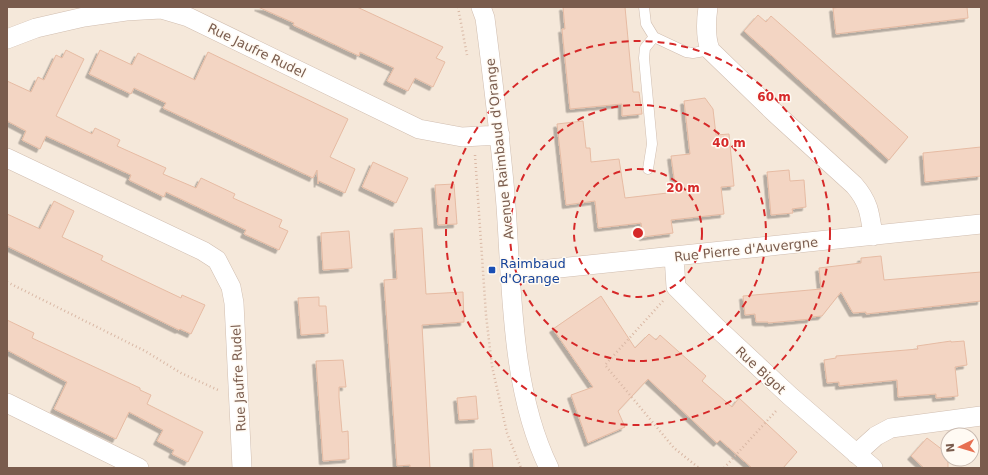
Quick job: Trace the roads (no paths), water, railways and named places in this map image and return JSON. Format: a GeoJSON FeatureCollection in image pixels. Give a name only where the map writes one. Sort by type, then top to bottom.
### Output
{"type":"FeatureCollection","features":[{"type":"Feature","properties":{"kind":"street"},"geometry":{"type":"LineString","coordinates":[[708,7],[706,21],[707,42],[710,50],[864,196],[869,209],[873,236]]}},
{"type":"Feature","properties":{"kind":"street","name":"Rue Jaufre Rudel"},"geometry":{"type":"LineString","coordinates":[[7,39],[36,28],[84,17],[126,11],[161,10],[188,18],[420,129],[462,137],[500,135]]}},
{"type":"Feature","properties":{"kind":"street","name":"Avenue Raimbaud d'Orange"},"geometry":{"type":"LineString","coordinates":[[484,11],[500,135],[515,330],[522,377],[535,433],[549,468]]}},
{"type":"Feature","properties":{"kind":"street","name":"Rue Jaufre Rudel"},"geometry":{"type":"LineString","coordinates":[[7,158],[204,251],[217,260],[231,288],[234,303],[242,468]]}},
{"type":"Feature","properties":{"kind":"street","name":"Rue Pierre d'Auvergne"},"geometry":{"type":"LineString","coordinates":[[511,273],[981,224]]}},
{"type":"Feature","properties":{"kind":"street","name":"Rue Bigot"},"geometry":{"type":"LineString","coordinates":[[674,256],[676,287],[717,328],[790,396],[873,468]]}},
{"type":"Feature","properties":{"kind":"street"},"geometry":{"type":"LineString","coordinates":[[7,403],[139,468]]}},
{"type":"Feature","properties":{"kind":"street"},"geometry":{"type":"LineString","coordinates":[[856,454],[876,436],[891,428],[981,416]]}},
{"type":"Feature","properties":{"kind":"lane"},"geometry":{"type":"LineString","coordinates":[[644,7],[646,24],[654,37],[686,52],[710,50]]}},
{"type":"Feature","properties":{"kind":"lane"},"geometry":{"type":"LineString","coordinates":[[648,169],[652,144],[644,58],[645,48],[654,37]]}},
{"type":"Feature","properties":{"kind":"place","name":"Raimbaud d'Orange"},"geometry":{"type":"Point","coordinates":[492,270]}}]}
